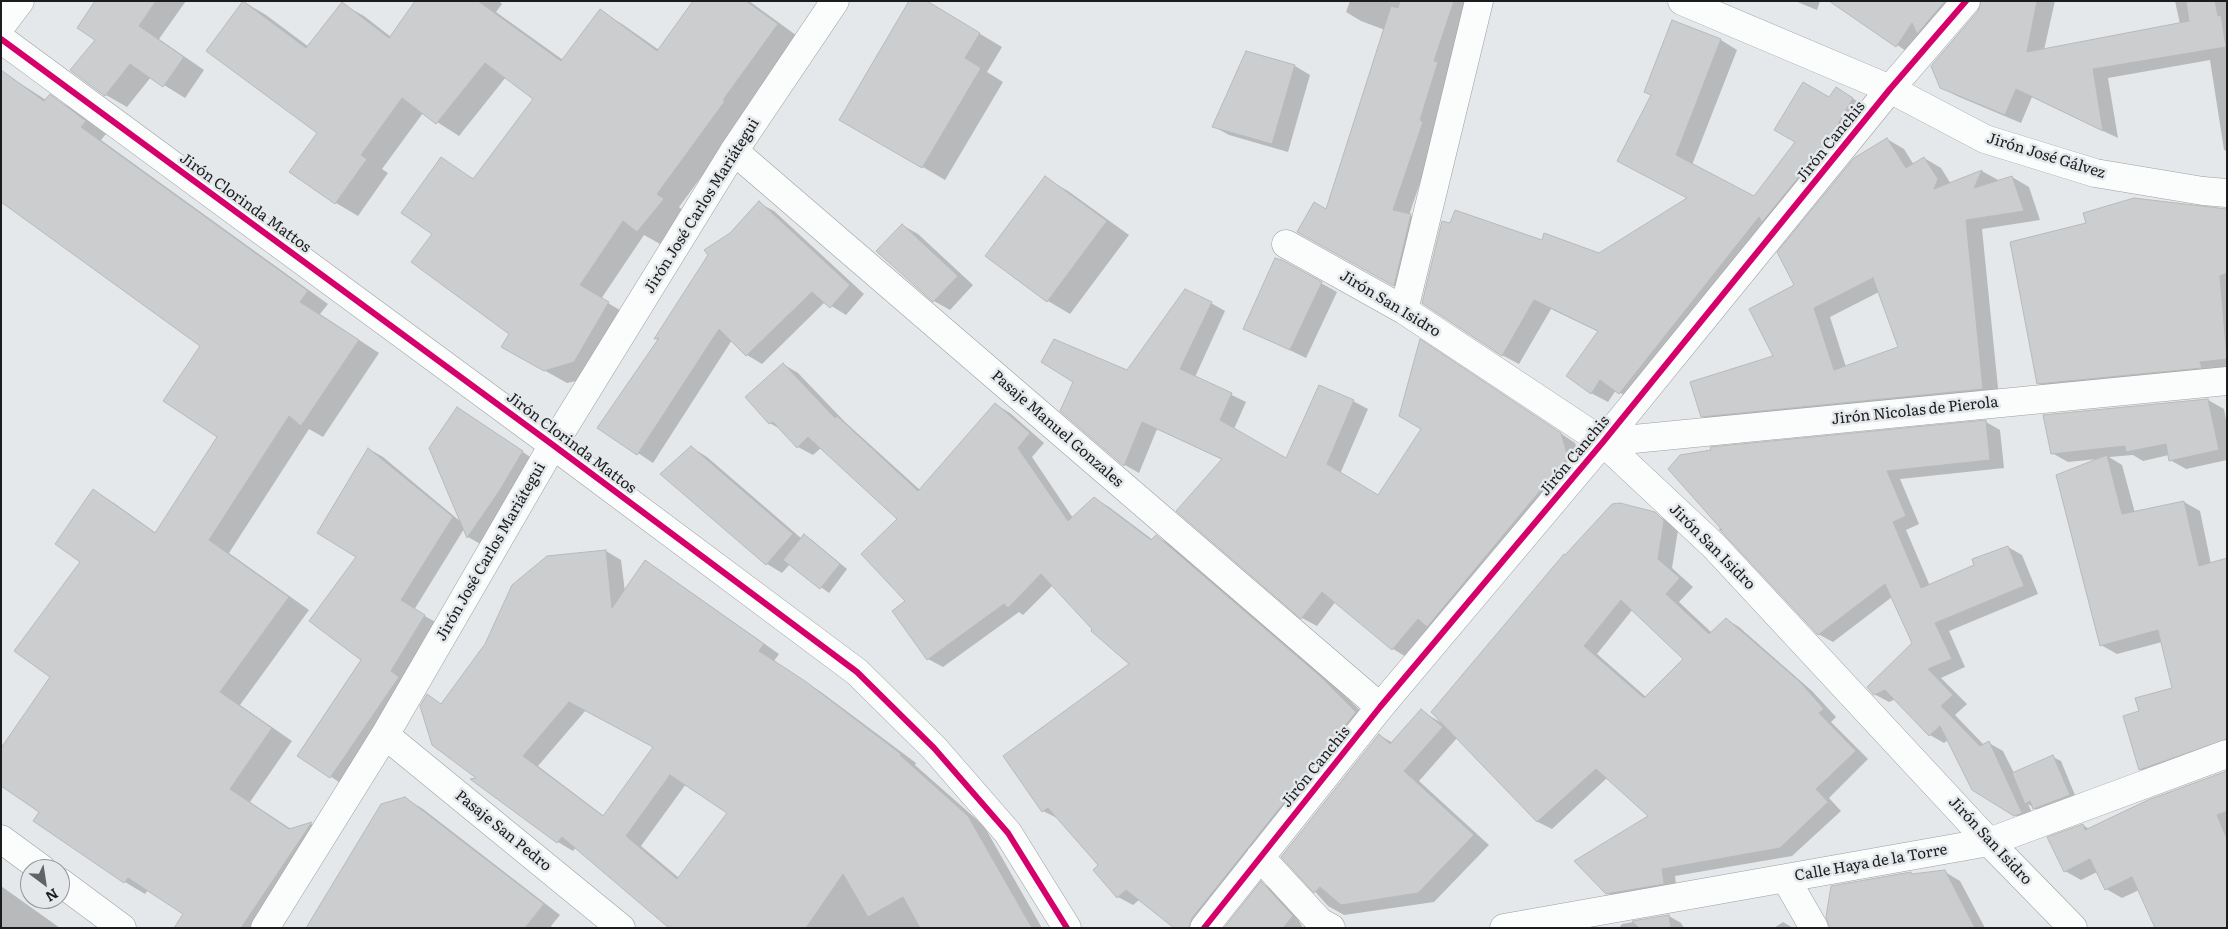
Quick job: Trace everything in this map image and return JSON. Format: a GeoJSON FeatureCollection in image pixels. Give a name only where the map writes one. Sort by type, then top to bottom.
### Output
{"type":"FeatureCollection","features":[{"type":"Feature","properties":{"kind":"street"},"geometry":{"type":"LineString","coordinates":[[1,26],[20,1]]}},
{"type":"Feature","properties":{"kind":"street","name":"Jirón José Carlos Mariátegui"},"geometry":{"type":"LineString","coordinates":[[265,928],[385,735],[553,445],[734,151],[835,1]]}},
{"type":"Feature","properties":{"kind":"street"},"geometry":{"type":"LineString","coordinates":[[1404,310],[1479,1]]}},
{"type":"Feature","properties":{"kind":"street","name":"Jirón José Gálvez"},"geometry":{"type":"LineString","coordinates":[[1682,1],[1890,89],[1985,139],[2095,173],[2203,191],[2227,193]]}},
{"type":"Feature","properties":{"kind":"street","name":"Jirón Canchis"},"geometry":{"type":"LineString","coordinates":[[1204,928],[1380,707],[1603,442],[1890,89],[1966,1]]}},
{"type":"Feature","properties":{"kind":"street","name":"Jirón Clorinda Mattos"},"geometry":{"type":"LineString","coordinates":[[1,39],[553,445],[857,672],[934,748],[1008,833],[1068,928]]}},
{"type":"Feature","properties":{"kind":"street","name":"Pasaje Manuel Gonzales"},"geometry":{"type":"LineString","coordinates":[[734,151],[1380,707]]}},
{"type":"Feature","properties":{"kind":"street","name":"Jirón San Isidro"},"geometry":{"type":"LineString","coordinates":[[1286,244],[1404,310],[1603,442],[1714,546],[1989,842],[2072,928]]}},
{"type":"Feature","properties":{"kind":"street","name":"Jirón Nicolas de Pierola"},"geometry":{"type":"LineString","coordinates":[[1603,442],[2227,381]]}},
{"type":"Feature","properties":{"kind":"street","name":"Pasaje San Pedro"},"geometry":{"type":"LineString","coordinates":[[385,735],[621,928]]}},
{"type":"Feature","properties":{"kind":"street","name":"Calle Haya de la Torre"},"geometry":{"type":"LineString","coordinates":[[1504,928],[1989,842],[2227,754]]}},
{"type":"Feature","properties":{"kind":"street"},"geometry":{"type":"LineString","coordinates":[[1,839],[28,859]]}},
{"type":"Feature","properties":{"kind":"street"},"geometry":{"type":"LineString","coordinates":[[1260,857],[1320,922],[1331,928]]}},
{"type":"Feature","properties":{"kind":"street"},"geometry":{"type":"LineString","coordinates":[[1786,879],[1814,928]]}},
{"type":"Feature","properties":{"kind":"street"},"geometry":{"type":"LineString","coordinates":[[70,889],[122,928]]}},
{"type":"Feature","properties":{"kind":"building"},"geometry":{"type":"Polygon","coordinates":[[[95,1],[156,1],[139,26],[184,57],[163,87],[130,64],[105,96],[70,70],[95,40],[77,28],[95,1]]]}},
{"type":"Feature","properties":{"kind":"building"},"geometry":{"type":"Polygon","coordinates":[[[243,1],[306,48],[342,2],[389,38],[415,1],[478,1],[561,61],[600,9],[657,51],[693,1],[746,1],[778,24],[657,194],[664,199],[637,232],[623,221],[580,285],[609,302],[574,362],[544,371],[501,347],[509,334],[411,262],[432,234],[401,213],[441,157],[473,179],[533,99],[485,63],[436,124],[402,98],[361,155],[367,159],[335,204],[289,172],[317,133],[206,51],[243,1]]]}},
{"type":"Feature","properties":{"kind":"building"},"geometry":{"type":"Polygon","coordinates":[[[909,1],[927,1],[980,33],[965,58],[981,68],[922,168],[839,120],[909,1]]]}},
{"type":"Feature","properties":{"kind":"building"},"geometry":{"type":"Polygon","coordinates":[[[1400,1],[1454,1],[1434,61],[1438,62],[1420,120],[1423,122],[1393,210],[1411,214],[1394,286],[1297,232],[1314,202],[1326,209],[1391,6],[1398,8],[1400,1]]]}},
{"type":"Feature","properties":{"kind":"building"},"geometry":{"type":"Polygon","coordinates":[[[1829,1],[1945,1],[1917,34],[1912,23],[1896,47],[1829,1]]]}},
{"type":"Feature","properties":{"kind":"building"},"geometry":{"type":"Polygon","coordinates":[[[1981,1],[2037,1],[2027,52],[2189,21],[2186,1],[2215,1],[2218,16],[2221,15],[2226,47],[2093,69],[2103,131],[2016,89],[2005,115],[1940,88],[1931,66],[1978,11],[1981,1]]]}},
{"type":"Feature","properties":{"kind":"building"},"geometry":{"type":"Polygon","coordinates":[[[1672,20],[1721,39],[1676,155],[1754,196],[1795,142],[1774,130],[1803,82],[1829,97],[1836,87],[1853,98],[1829,140],[1762,222],[1759,217],[1619,394],[1600,380],[1591,394],[1566,376],[1598,331],[1534,300],[1502,356],[1422,303],[1442,221],[1450,223],[1455,210],[1542,240],[1544,233],[1599,253],[1687,198],[1617,161],[1651,95],[1644,92],[1672,20]]]}},
{"type":"Feature","properties":{"kind":"building"},"geometry":{"type":"Polygon","coordinates":[[[1246,51],[1295,65],[1272,144],[1212,127],[1246,51]]]}},
{"type":"Feature","properties":{"kind":"building"},"geometry":{"type":"Polygon","coordinates":[[[1,70],[44,101],[50,94],[86,121],[81,127],[308,291],[300,302],[359,340],[301,426],[289,416],[209,540],[289,597],[220,692],[272,728],[230,789],[289,829],[312,822],[241,928],[174,928],[183,914],[128,878],[124,883],[33,821],[39,812],[1,786],[1,748],[50,677],[14,651],[80,562],[55,544],[93,489],[155,533],[217,437],[163,401],[200,346],[1,202],[1,70]]]}},
{"type":"Feature","properties":{"kind":"building"},"geometry":{"type":"Polygon","coordinates":[[[1887,138],[1906,168],[1924,157],[1938,179],[1934,189],[1982,170],[1974,188],[2012,176],[2024,211],[1966,220],[1983,389],[1701,417],[1690,382],[1773,356],[1749,309],[1794,285],[1777,252],[1854,158],[1887,138]],[[1873,278],[1814,308],[1834,370],[1898,347],[1873,278]]]}},
{"type":"Feature","properties":{"kind":"building"},"geometry":{"type":"Polygon","coordinates":[[[1045,176],[1107,221],[1047,302],[985,256],[1045,176]]]}},
{"type":"Feature","properties":{"kind":"building"},"geometry":{"type":"Polygon","coordinates":[[[2134,198],[2227,209],[2227,273],[2220,276],[2227,359],[2200,362],[2202,368],[2037,384],[2010,242],[2086,223],[2083,213],[2134,198]]]}},
{"type":"Feature","properties":{"kind":"building"},"geometry":{"type":"Polygon","coordinates":[[[759,201],[850,285],[830,308],[812,292],[746,356],[719,329],[637,455],[597,428],[659,338],[654,339],[708,255],[704,250],[730,233],[759,201]]]}},
{"type":"Feature","properties":{"kind":"building"},"geometry":{"type":"Polygon","coordinates":[[[902,224],[958,276],[933,302],[876,251],[902,224]]]}},
{"type":"Feature","properties":{"kind":"building"},"geometry":{"type":"Polygon","coordinates":[[[1275,258],[1322,282],[1290,350],[1243,329],[1275,258]]]}},
{"type":"Feature","properties":{"kind":"building"},"geometry":{"type":"Polygon","coordinates":[[[1185,289],[1212,302],[1180,369],[1232,393],[1220,420],[1286,458],[1319,385],[1354,400],[1327,464],[1378,495],[1421,429],[1399,416],[1420,339],[1561,433],[1568,457],[1427,627],[1418,619],[1392,650],[1322,592],[1301,619],[1176,511],[1222,459],[1142,422],[1124,466],[1060,411],[1073,382],[1041,362],[1054,339],[1127,370],[1185,289]]]}},
{"type":"Feature","properties":{"kind":"building"},"geometry":{"type":"Polygon","coordinates":[[[783,363],[835,418],[837,416],[918,491],[995,403],[1030,433],[1018,448],[1068,521],[1094,497],[1151,540],[1156,535],[1321,677],[1356,712],[1192,918],[1189,928],[1174,928],[1126,890],[1117,898],[1093,870],[1098,865],[1048,808],[1042,812],[1003,756],[1129,664],[1091,631],[1092,629],[1041,574],[1008,608],[1004,604],[927,660],[892,611],[905,601],[861,554],[897,519],[808,437],[797,448],[773,422],[769,424],[745,397],[783,363]]]}},
{"type":"Feature","properties":{"kind":"building"},"geometry":{"type":"Polygon","coordinates":[[[2208,399],[2219,450],[2169,461],[2166,444],[2126,452],[2125,446],[2051,454],[2043,415],[2208,399]]]}},
{"type":"Feature","properties":{"kind":"building"},"geometry":{"type":"Polygon","coordinates":[[[457,407],[523,451],[500,490],[467,538],[429,448],[457,407]]]}},
{"type":"Feature","properties":{"kind":"building"},"geometry":{"type":"Polygon","coordinates":[[[1986,420],[1990,460],[1887,471],[1906,516],[1893,522],[1921,588],[1974,565],[1972,559],[2008,546],[2024,586],[1935,623],[1952,659],[1928,669],[1953,695],[1941,706],[1980,746],[1989,741],[2022,813],[2014,816],[1972,790],[1940,726],[1929,736],[1885,690],[1874,695],[1867,687],[1912,643],[1885,584],[1818,635],[1719,529],[1722,530],[1668,469],[1680,455],[1711,450],[1710,447],[1986,420]]]}},
{"type":"Feature","properties":{"kind":"building"},"geometry":{"type":"Polygon","coordinates":[[[691,446],[793,534],[766,565],[660,474],[691,446]]]}},
{"type":"Feature","properties":{"kind":"building"},"geometry":{"type":"Polygon","coordinates":[[[368,448],[453,517],[401,600],[425,615],[391,671],[399,677],[330,778],[297,756],[361,660],[309,621],[356,557],[317,533],[368,448]]]}},
{"type":"Feature","properties":{"kind":"building"},"geometry":{"type":"Polygon","coordinates":[[[2107,455],[2122,514],[2184,501],[2199,566],[2227,558],[2227,739],[2139,770],[2123,716],[2139,711],[2135,698],[2172,688],[2158,630],[2100,646],[2056,475],[2107,455]]]}},
{"type":"Feature","properties":{"kind":"building"},"geometry":{"type":"Polygon","coordinates":[[[1620,503],[1655,512],[1664,521],[1658,559],[1680,578],[1666,594],[1709,634],[1726,618],[1799,681],[1824,709],[1819,713],[1856,751],[1816,789],[1828,802],[1780,848],[1662,869],[1664,884],[1606,894],[1574,861],[1648,816],[1596,769],[1537,822],[1431,712],[1564,554],[1612,504],[1620,503]],[[1621,600],[1584,646],[1644,698],[1683,659],[1621,600]]]}},
{"type":"Feature","properties":{"kind":"building"},"geometry":{"type":"Polygon","coordinates":[[[804,534],[840,564],[820,589],[783,560],[804,534]]]}},
{"type":"Feature","properties":{"kind":"building"},"geometry":{"type":"Polygon","coordinates":[[[606,550],[612,608],[645,560],[764,644],[759,651],[805,681],[901,754],[968,816],[1032,928],[920,928],[903,897],[868,917],[843,874],[806,928],[669,928],[562,837],[557,843],[470,779],[476,778],[432,745],[420,706],[427,694],[441,704],[485,644],[512,585],[547,556],[606,550]],[[569,702],[523,756],[603,816],[653,747],[569,702]],[[670,775],[626,836],[677,879],[727,813],[670,775]]]}},
{"type":"Feature","properties":{"kind":"building"},"geometry":{"type":"Polygon","coordinates":[[[1421,709],[1443,727],[1404,771],[1474,835],[1418,893],[1341,905],[1320,887],[1314,893],[1281,857],[1379,734],[1390,744],[1421,709]]]}},
{"type":"Feature","properties":{"kind":"building"},"geometry":{"type":"Polygon","coordinates":[[[2053,755],[2070,795],[2033,809],[2030,801],[2025,804],[2012,773],[2053,755]]]}},
{"type":"Feature","properties":{"kind":"building"},"geometry":{"type":"Polygon","coordinates":[[[2227,771],[2227,811],[2217,815],[2227,839],[2227,928],[2155,928],[2132,877],[2105,890],[2090,859],[2064,872],[2047,837],[2083,824],[2085,830],[2148,800],[2227,771]]]}},
{"type":"Feature","properties":{"kind":"building"},"geometry":{"type":"Polygon","coordinates":[[[405,797],[544,904],[525,928],[306,928],[381,804],[405,797]]]}},
{"type":"Feature","properties":{"kind":"building"},"geometry":{"type":"Polygon","coordinates":[[[1945,870],[1975,928],[1830,928],[1826,917],[1831,886],[1911,872],[1912,874],[1945,870]]]}},
{"type":"Feature","properties":{"kind":"building"},"geometry":{"type":"Polygon","coordinates":[[[1261,881],[1293,916],[1283,928],[1224,928],[1261,881]]]}},
{"type":"Feature","properties":{"kind":"building"},"geometry":{"type":"Polygon","coordinates":[[[1669,915],[1671,928],[1639,928],[1632,921],[1669,915]]]}},
{"type":"Feature","properties":{"kind":"cycle path"},"geometry":{"type":"LineString","coordinates":[[1204,928],[1380,707],[1603,442],[1890,89],[1966,1]]}},
{"type":"Feature","properties":{"kind":"cycle path"},"geometry":{"type":"LineString","coordinates":[[1,39],[553,445],[857,672],[934,748],[1008,833],[1067,928]]}}]}
